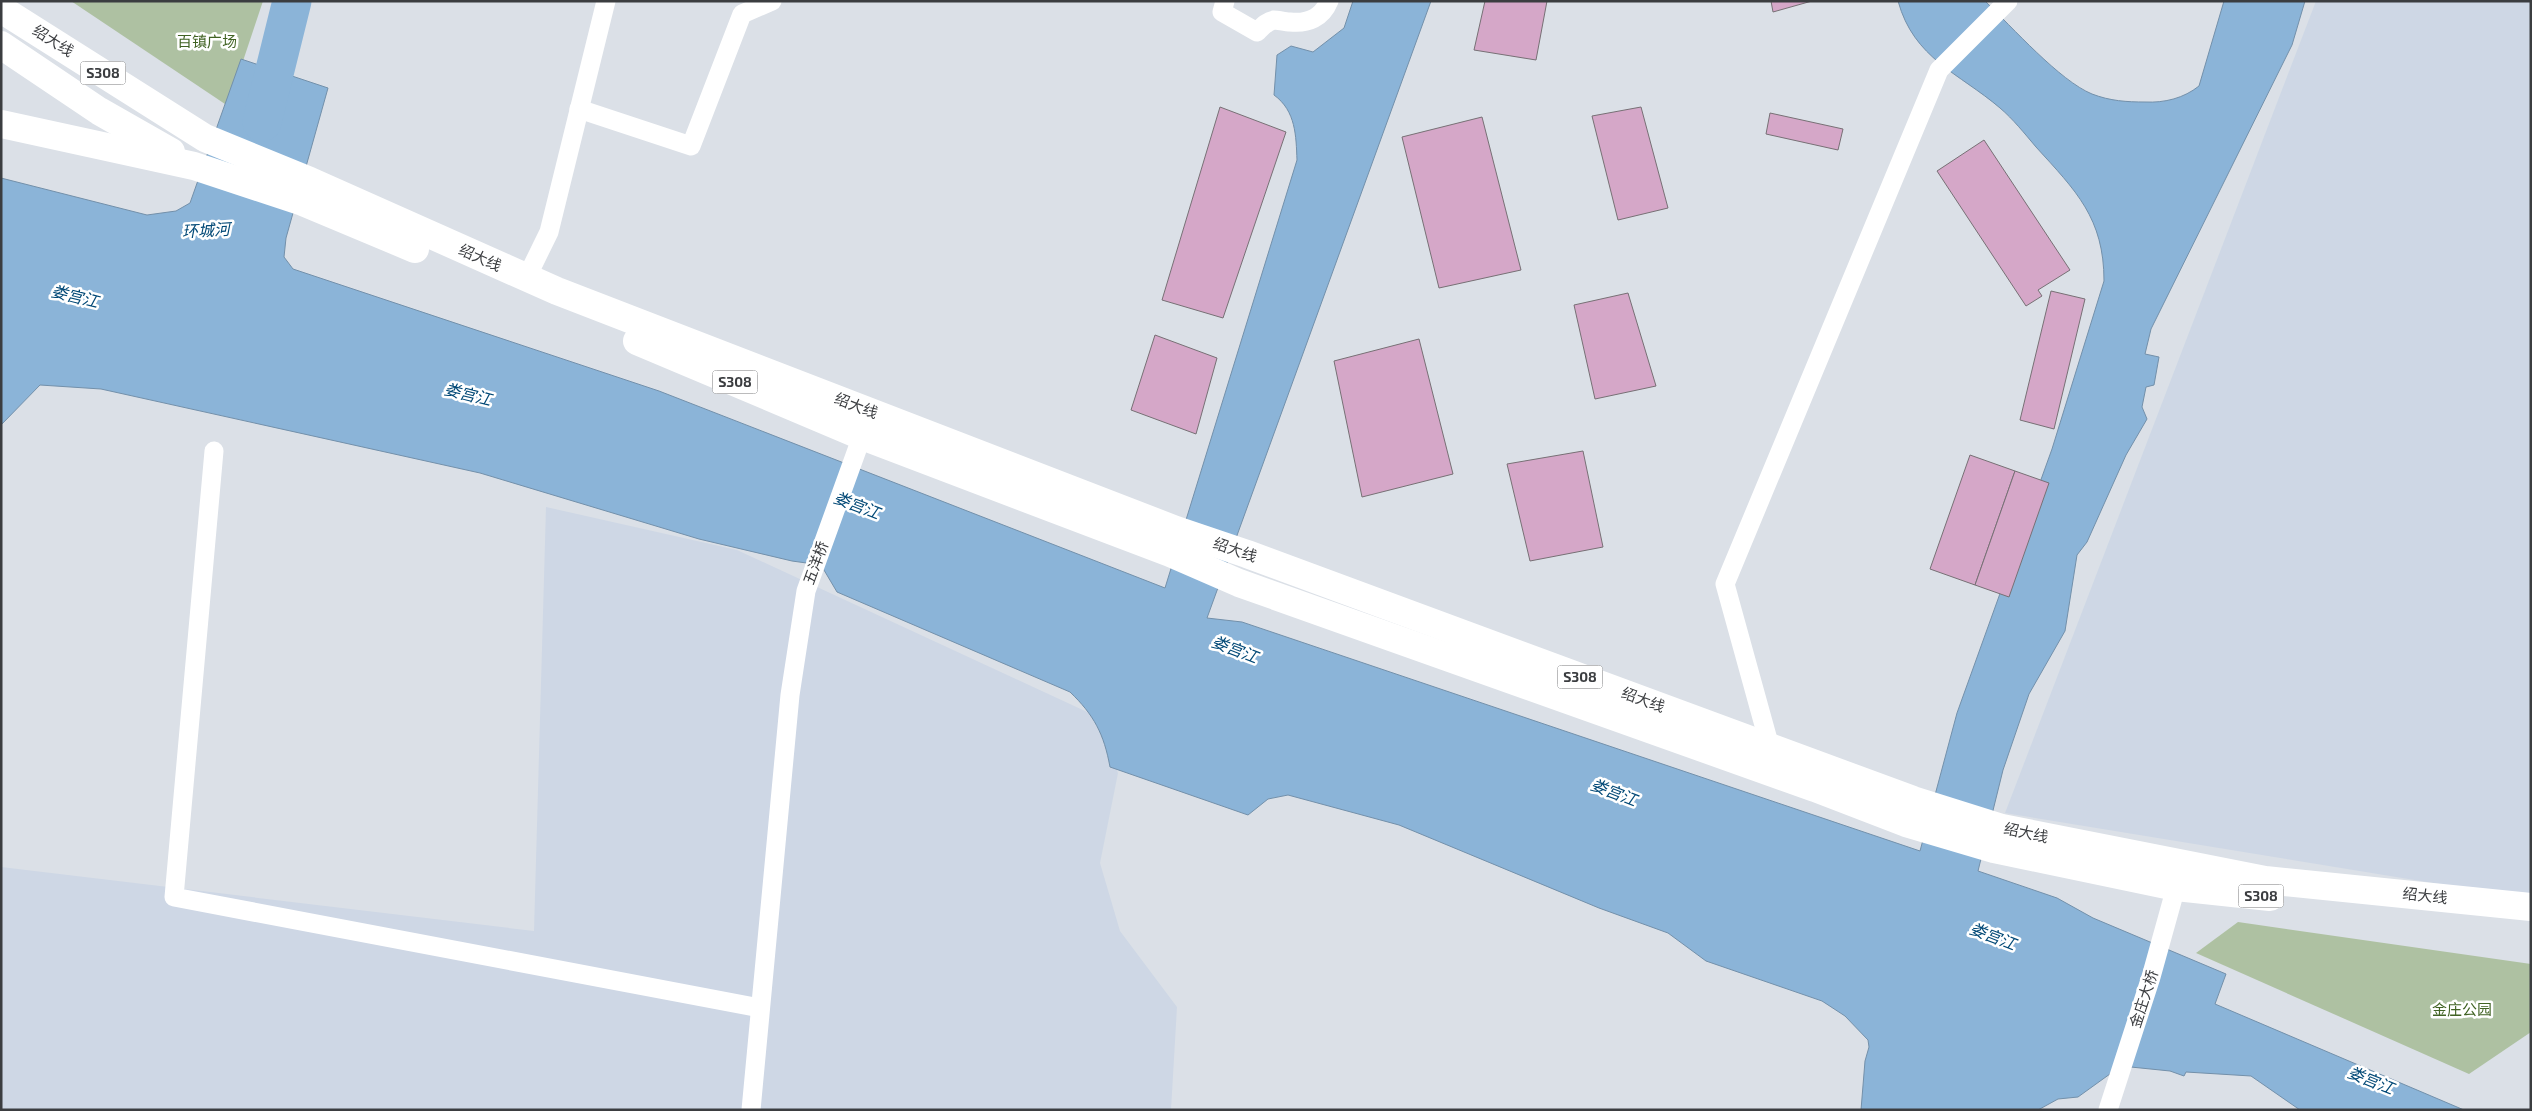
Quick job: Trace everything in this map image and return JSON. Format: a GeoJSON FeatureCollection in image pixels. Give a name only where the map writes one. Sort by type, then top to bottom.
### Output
{"type":"FeatureCollection","features":[{"type":"Feature","properties":{"kind":"main road","name":"绍大线"},"geometry":{"type":"LineString","coordinates":[[1,8],[205,138],[306,192],[862,436],[1173,542],[1247,554],[1770,747],[1909,812]]}},
{"type":"Feature","properties":{"kind":"main road"},"geometry":{"type":"LineString","coordinates":[[1,45],[99,111],[194,166]]}},
{"type":"Feature","properties":{"kind":"main road","name":"S308"},"geometry":{"type":"LineString","coordinates":[[1,124],[194,166]]}},
{"type":"Feature","properties":{"kind":"main road","name":"绍大线"},"geometry":{"type":"LineString","coordinates":[[194,166],[306,192],[526,278],[1173,542],[1240,583],[1815,788],[1909,812],[2176,887],[2531,925]]}},
{"type":"Feature","properties":{"kind":"main road","name":"绍大线"},"geometry":{"type":"LineString","coordinates":[[1998,838],[2266,880],[2531,907]]}},
{"type":"Feature","properties":{"kind":"street"},"geometry":{"type":"LineString","coordinates":[[526,278],[549,232],[606,1]]}},
{"type":"Feature","properties":{"kind":"street"},"geometry":{"type":"LineString","coordinates":[[579,109],[691,146],[745,8],[772,1]]}},
{"type":"Feature","properties":{"kind":"street"},"geometry":{"type":"LineString","coordinates":[[1225,1],[1222,12],[1257,32],[1265,24],[1274,20],[1293,23],[1314,20],[1323,13],[1329,1]]}},
{"type":"Feature","properties":{"kind":"street"},"geometry":{"type":"LineString","coordinates":[[1770,747],[1725,584],[1939,70],[2008,1]]}},
{"type":"Feature","properties":{"kind":"street","name":"五洋桥"},"geometry":{"type":"LineString","coordinates":[[751,1110],[790,695],[806,591],[862,436]]}},
{"type":"Feature","properties":{"kind":"street"},"geometry":{"type":"LineString","coordinates":[[214,451],[174,897],[760,1008]]}},
{"type":"Feature","properties":{"kind":"street","name":"金庄大桥"},"geometry":{"type":"LineString","coordinates":[[2108,1110],[2160,947],[2176,887]]}},
{"type":"Feature","properties":{"kind":"shaded area"},"geometry":{"type":"Polygon","coordinates":[[[2316,1],[2531,1],[2531,899],[2005,813],[2316,1]]]}},
{"type":"Feature","properties":{"kind":"shaded area"},"geometry":{"type":"Polygon","coordinates":[[[546,507],[737,550],[1098,717],[1118,773],[1100,863],[1120,931],[1177,1007],[1171,1110],[1,1110],[1,867],[534,931],[546,507]]]}},
{"type":"Feature","properties":{"kind":"green space","name":"百镇广场"},"geometry":{"type":"Polygon","coordinates":[[[71,1],[263,1],[228,106],[71,1]]]}},
{"type":"Feature","properties":{"kind":"green space","name":"金庄公园"},"geometry":{"type":"Polygon","coordinates":[[[2238,922],[2531,964],[2531,1032],[2469,1074],[2196,953],[2238,922]]]}},
{"type":"Feature","properties":{"kind":"water","name":"娄宫江"},"geometry":{"type":"Polygon","coordinates":[[[1353,1],[1431,1],[1207,618],[1242,622],[1920,851],[1957,713],[2052,449],[2104,281],[2103,259],[2099,240],[2085,207],[2075,192],[2005,112],[1926,51],[1905,21],[1898,1],[1985,1],[2051,66],[2079,87],[2092,94],[2112,100],[2152,102],[2167,101],[2181,97],[2199,86],[2224,1],[2305,1],[2292,45],[2151,329],[2145,354],[2159,357],[2154,385],[2146,387],[2142,407],[2147,419],[2126,455],[2087,542],[2077,555],[2065,631],[2029,694],[2003,770],[1978,871],[2057,898],[2093,918],[2226,974],[2215,1004],[2464,1110],[2300,1110],[2251,1076],[2186,1072],[2184,1076],[2170,1071],[2121,1066],[2078,1097],[2058,1099],[2038,1110],[1861,1110],[1865,1061],[1869,1047],[1868,1040],[1845,1016],[1822,1001],[1706,961],[1668,933],[1599,908],[1399,825],[1288,795],[1268,799],[1248,815],[1110,767],[1105,745],[1097,726],[1086,709],[1070,692],[837,592],[821,565],[792,561],[699,539],[480,473],[101,389],[40,385],[1,425],[1,178],[147,215],[176,211],[190,203],[241,59],[328,88],[286,238],[284,257],[293,269],[659,391],[1165,588],[1297,160],[1295,133],[1291,116],[1281,101],[1274,95],[1277,55],[1291,46],[1313,52],[1344,28],[1353,1]]]}},
{"type":"Feature","properties":{"kind":"building"},"geometry":{"type":"Polygon","coordinates":[[[1485,1],[1547,1],[1536,60],[1474,50],[1485,1]]]}},
{"type":"Feature","properties":{"kind":"building"},"geometry":{"type":"Polygon","coordinates":[[[1771,1],[1812,1],[1773,12],[1771,1]]]}},
{"type":"Feature","properties":{"kind":"building"},"geometry":{"type":"Polygon","coordinates":[[[1220,107],[1286,132],[1223,318],[1162,300],[1220,107]]]}},
{"type":"Feature","properties":{"kind":"building"},"geometry":{"type":"Polygon","coordinates":[[[1641,107],[1668,208],[1618,220],[1592,116],[1641,107]]]}},
{"type":"Feature","properties":{"kind":"building"},"geometry":{"type":"Polygon","coordinates":[[[1770,113],[1843,129],[1838,150],[1766,134],[1770,113]]]}},
{"type":"Feature","properties":{"kind":"building"},"geometry":{"type":"Polygon","coordinates":[[[1482,117],[1521,270],[1439,288],[1402,137],[1482,117]]]}},
{"type":"Feature","properties":{"kind":"building"},"geometry":{"type":"Polygon","coordinates":[[[1984,140],[2070,270],[2038,290],[2042,296],[2026,306],[1937,171],[1984,140]]]}},
{"type":"Feature","properties":{"kind":"building"},"geometry":{"type":"Polygon","coordinates":[[[2051,291],[2085,299],[2054,429],[2020,420],[2051,291]]]}},
{"type":"Feature","properties":{"kind":"building"},"geometry":{"type":"Polygon","coordinates":[[[1628,293],[1656,386],[1595,399],[1574,305],[1628,293]]]}},
{"type":"Feature","properties":{"kind":"building"},"geometry":{"type":"Polygon","coordinates":[[[1155,335],[1217,358],[1196,434],[1131,410],[1155,335]]]}},
{"type":"Feature","properties":{"kind":"building"},"geometry":{"type":"Polygon","coordinates":[[[1419,339],[1453,474],[1362,497],[1334,361],[1419,339]]]}},
{"type":"Feature","properties":{"kind":"building"},"geometry":{"type":"Polygon","coordinates":[[[1583,451],[1603,547],[1530,561],[1507,464],[1583,451]]]}},
{"type":"Feature","properties":{"kind":"building"},"geometry":{"type":"Polygon","coordinates":[[[1970,455],[2015,471],[1975,585],[1930,569],[1970,455]]]}},
{"type":"Feature","properties":{"kind":"building"},"geometry":{"type":"Polygon","coordinates":[[[2015,471],[2049,483],[2009,597],[1975,585],[2015,471]]]}},
{"type":"Feature","properties":{"kind":"waterway","name":"环城河"},"geometry":{"type":"LineString","coordinates":[[262,122],[292,1]]}}]}
